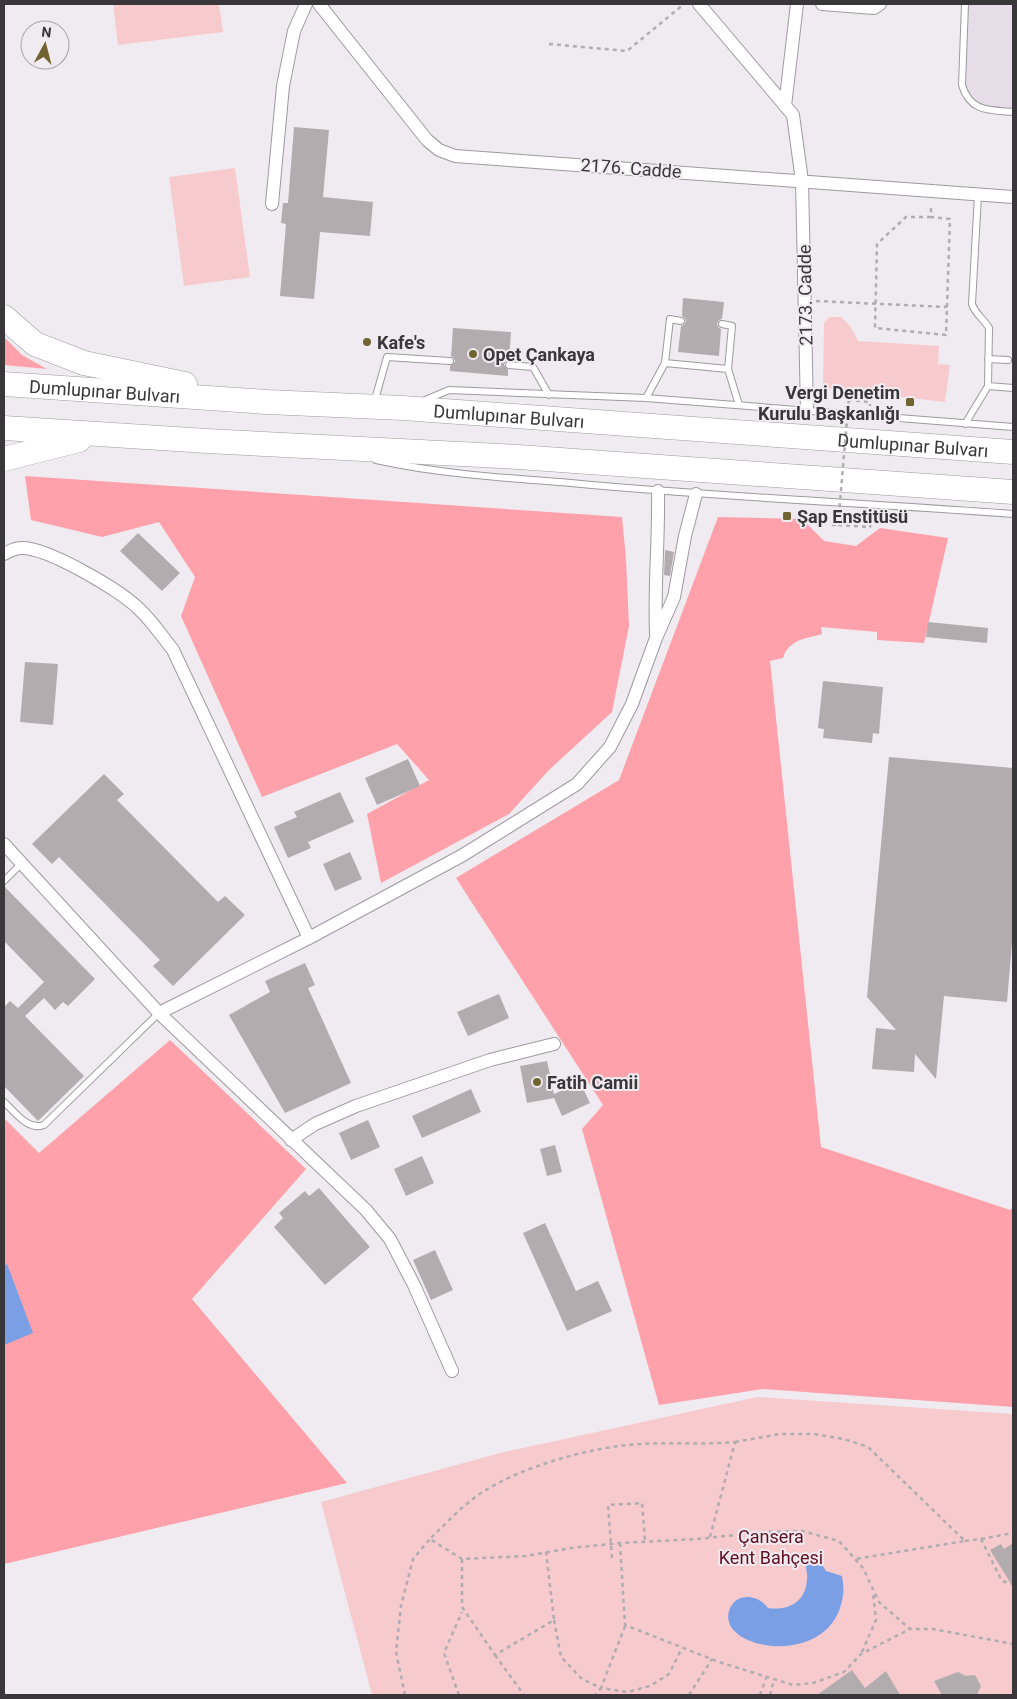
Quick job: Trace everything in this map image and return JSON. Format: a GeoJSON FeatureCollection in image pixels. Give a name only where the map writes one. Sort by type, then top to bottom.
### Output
{"type":"FeatureCollection","features":[{"type":"Feature","properties":{"kind":"highway"},"geometry":{"type":"LineString","coordinates":[[4,317],[35,344],[84,363],[267,402]]}},
{"type":"Feature","properties":{"kind":"highway","name":"Dumlupınar Bulvarı"},"geometry":{"type":"LineString","coordinates":[[4,384],[267,402],[374,406],[1013,452]]}},
{"type":"Feature","properties":{"kind":"highway"},"geometry":{"type":"LineString","coordinates":[[4,428],[99,435],[528,458],[1013,492]]}},
{"type":"Feature","properties":{"kind":"highway"},"geometry":{"type":"LineString","coordinates":[[4,460],[99,435]]}},
{"type":"Feature","properties":{"kind":"street"},"geometry":{"type":"LineString","coordinates":[[272,204],[283,86],[294,31],[306,4]]}},
{"type":"Feature","properties":{"kind":"street","name":"2176. Cadde"},"geometry":{"type":"LineString","coordinates":[[319,4],[427,140],[439,150],[455,156],[1013,197]]}},
{"type":"Feature","properties":{"kind":"street"},"geometry":{"type":"LineString","coordinates":[[699,4],[785,106]]}},
{"type":"Feature","properties":{"kind":"street"},"geometry":{"type":"LineString","coordinates":[[785,106],[797,4]]}},
{"type":"Feature","properties":{"kind":"street"},"geometry":{"type":"LineString","coordinates":[[823,4],[874,8],[880,4]]}},
{"type":"Feature","properties":{"kind":"street","name":"2173. Cadde"},"geometry":{"type":"LineString","coordinates":[[785,106],[793,115],[802,181],[807,410]]}},
{"type":"Feature","properties":{"kind":"street"},"geometry":{"type":"LineString","coordinates":[[656,638],[654,598],[658,540],[658,492]]}},
{"type":"Feature","properties":{"kind":"street"},"geometry":{"type":"LineString","coordinates":[[158,1013],[309,938],[463,855],[576,784],[610,747],[632,704],[656,638],[674,597],[685,536],[696,494]]}},
{"type":"Feature","properties":{"kind":"street"},"geometry":{"type":"LineString","coordinates":[[4,554],[12,549],[22,548],[34,550],[68,563],[116,591],[138,608],[157,628],[173,650],[309,938]]}},
{"type":"Feature","properties":{"kind":"street"},"geometry":{"type":"LineString","coordinates":[[4,844],[158,1013],[366,1210],[390,1239],[414,1285],[452,1371]]}},
{"type":"Feature","properties":{"kind":"street"},"geometry":{"type":"LineString","coordinates":[[291,1140],[314,1124],[356,1106],[490,1060],[554,1044]]}},
{"type":"Feature","properties":{"kind":"lane"},"geometry":{"type":"LineString","coordinates":[[965,4],[962,84],[964,93],[978,107],[986,110],[1013,112]]}},
{"type":"Feature","properties":{"kind":"lane"},"geometry":{"type":"LineString","coordinates":[[965,424],[988,386],[989,328],[975,311],[972,304],[978,195]]}},
{"type":"Feature","properties":{"kind":"lane"},"geometry":{"type":"LineString","coordinates":[[646,398],[666,363],[670,319],[681,320]]}},
{"type":"Feature","properties":{"kind":"lane"},"geometry":{"type":"LineString","coordinates":[[722,324],[732,326],[728,368],[739,405]]}},
{"type":"Feature","properties":{"kind":"lane"},"geometry":{"type":"LineString","coordinates":[[374,406],[387,357],[450,361]]}},
{"type":"Feature","properties":{"kind":"lane"},"geometry":{"type":"LineString","coordinates":[[988,359],[1008,360]]}},
{"type":"Feature","properties":{"kind":"lane"},"geometry":{"type":"LineString","coordinates":[[666,363],[728,368]]}},
{"type":"Feature","properties":{"kind":"lane"},"geometry":{"type":"LineString","coordinates":[[508,365],[533,367],[549,395]]}},
{"type":"Feature","properties":{"kind":"lane"},"geometry":{"type":"LineString","coordinates":[[988,386],[1013,388]]}},
{"type":"Feature","properties":{"kind":"lane"},"geometry":{"type":"LineString","coordinates":[[403,408],[449,390],[646,398],[1013,427]]}},
{"type":"Feature","properties":{"kind":"lane"},"geometry":{"type":"LineString","coordinates":[[309,445],[356,456]]}},
{"type":"Feature","properties":{"kind":"lane"},"geometry":{"type":"LineString","coordinates":[[366,458],[467,474],[658,492],[1013,514]]}},
{"type":"Feature","properties":{"kind":"lane"},"geometry":{"type":"LineString","coordinates":[[4,881],[21,864]]}},
{"type":"Feature","properties":{"kind":"lane"},"geometry":{"type":"LineString","coordinates":[[4,1102],[29,1125],[37,1127],[44,1124],[158,1013]]}},
{"type":"Feature","properties":{"kind":"path"},"geometry":{"type":"LineString","coordinates":[[548,44],[627,51],[684,4]]}},
{"type":"Feature","properties":{"kind":"path"},"geometry":{"type":"LineString","coordinates":[[931,191],[931,217]]}},
{"type":"Feature","properties":{"kind":"path"},"geometry":{"type":"LineString","coordinates":[[906,217],[950,219],[946,335],[875,328],[876,304],[877,244],[906,217]]}},
{"type":"Feature","properties":{"kind":"path"},"geometry":{"type":"LineString","coordinates":[[805,301],[947,307]]}},
{"type":"Feature","properties":{"kind":"path"},"geometry":{"type":"LineString","coordinates":[[838,525],[849,399],[870,402]]}},
{"type":"Feature","properties":{"kind":"path"},"geometry":{"type":"LineString","coordinates":[[832,525],[870,528]]}},
{"type":"Feature","properties":{"kind":"path"},"geometry":{"type":"LineString","coordinates":[[405,1695],[396,1652],[401,1606],[413,1559],[430,1539],[480,1494],[512,1476],[543,1465],[614,1446],[712,1444],[780,1434],[814,1434],[844,1439],[868,1447],[965,1541]]}},
{"type":"Feature","properties":{"kind":"path"},"geometry":{"type":"LineString","coordinates":[[710,1537],[735,1442]]}},
{"type":"Feature","properties":{"kind":"path"},"geometry":{"type":"LineString","coordinates":[[612,1558],[608,1505],[642,1503],[645,1541]]}},
{"type":"Feature","properties":{"kind":"path"},"geometry":{"type":"LineString","coordinates":[[430,1539],[462,1559],[526,1556],[645,1541],[764,1532],[802,1532],[838,1542],[863,1568],[879,1602],[910,1629]]}},
{"type":"Feature","properties":{"kind":"path"},"geometry":{"type":"LineString","coordinates":[[855,1559],[1013,1533]]}},
{"type":"Feature","properties":{"kind":"path"},"geometry":{"type":"LineString","coordinates":[[981,1539],[1002,1581],[1013,1584]]}},
{"type":"Feature","properties":{"kind":"path"},"geometry":{"type":"LineString","coordinates":[[595,1695],[601,1688],[625,1625],[620,1543]]}},
{"type":"Feature","properties":{"kind":"path"},"geometry":{"type":"LineString","coordinates":[[546,1552],[554,1620],[561,1657],[582,1679],[601,1688],[627,1692],[650,1686],[669,1674],[682,1648]]}},
{"type":"Feature","properties":{"kind":"path"},"geometry":{"type":"LineString","coordinates":[[462,1559],[462,1607],[524,1695]]}},
{"type":"Feature","properties":{"kind":"path"},"geometry":{"type":"LineString","coordinates":[[625,1625],[766,1678],[793,1685],[813,1683],[844,1672],[861,1654],[876,1620],[873,1590]]}},
{"type":"Feature","properties":{"kind":"path"},"geometry":{"type":"LineString","coordinates":[[459,1695],[444,1653],[462,1612]]}},
{"type":"Feature","properties":{"kind":"path"},"geometry":{"type":"LineString","coordinates":[[495,1655],[554,1620]]}},
{"type":"Feature","properties":{"kind":"path"},"geometry":{"type":"LineString","coordinates":[[861,1654],[910,1629],[933,1630],[1013,1644]]}},
{"type":"Feature","properties":{"kind":"path"},"geometry":{"type":"LineString","coordinates":[[689,1695],[712,1659]]}},
{"type":"Feature","properties":{"kind":"path"},"geometry":{"type":"LineString","coordinates":[[760,1695],[766,1678]]}},
{"type":"Feature","properties":{"kind":"path"},"geometry":{"type":"LineString","coordinates":[[770,1695],[774,1680]]}},
{"type":"Feature","properties":{"kind":"shaded area"},"geometry":{"type":"Polygon","coordinates":[[[965,4],[1013,4],[1013,112],[986,110],[965,93],[965,4]]]}},
{"type":"Feature","properties":{"kind":"shaded area"},"geometry":{"type":"Polygon","coordinates":[[[4,337],[22,355],[47,369],[4,365],[4,337]]]}},
{"type":"Feature","properties":{"kind":"shaded area"},"geometry":{"type":"Polygon","coordinates":[[[25,476],[622,517],[629,626],[612,712],[549,770],[509,814],[381,883],[367,814],[429,780],[397,744],[262,797],[181,616],[195,577],[159,522],[102,537],[31,520],[25,476]]]}},
{"type":"Feature","properties":{"kind":"shaded area"},"geometry":{"type":"Polygon","coordinates":[[[718,517],[802,519],[824,541],[856,546],[880,528],[948,538],[924,643],[877,640],[877,632],[821,627],[822,634],[793,643],[783,658],[770,661],[821,1147],[1010,1210],[1013,1207],[1013,1407],[763,1389],[659,1405],[582,1129],[603,1105],[456,878],[619,780],[718,517]]]}},
{"type":"Feature","properties":{"kind":"shaded area"},"geometry":{"type":"Polygon","coordinates":[[[170,1040],[306,1169],[192,1299],[347,1483],[4,1564],[4,1118],[39,1153],[170,1040]]]}},
{"type":"Feature","properties":{"kind":"green space"},"geometry":{"type":"Polygon","coordinates":[[[113,4],[219,4],[223,32],[118,45],[113,4]]]}},
{"type":"Feature","properties":{"kind":"green space"},"geometry":{"type":"Polygon","coordinates":[[[235,168],[250,277],[184,286],[169,177],[235,168]]]}},
{"type":"Feature","properties":{"kind":"green space"},"geometry":{"type":"Polygon","coordinates":[[[829,317],[841,317],[849,325],[858,341],[939,346],[938,364],[950,365],[945,402],[823,388],[824,323],[829,317]]]}},
{"type":"Feature","properties":{"kind":"green space","name":"Çansera Kent Bahçesi"},"geometry":{"type":"Polygon","coordinates":[[[757,1397],[1013,1414],[1013,1695],[372,1695],[321,1502],[504,1452],[757,1397]]]}},
{"type":"Feature","properties":{"kind":"water"},"geometry":{"type":"Polygon","coordinates":[[[7,1264],[33,1333],[4,1345],[4,1266],[7,1264]]]}},
{"type":"Feature","properties":{"kind":"water"},"geometry":{"type":"Polygon","coordinates":[[[812,1560],[819,1561],[826,1571],[842,1576],[843,1583],[843,1595],[835,1619],[820,1635],[800,1644],[778,1646],[757,1643],[740,1636],[730,1625],[729,1611],[732,1605],[741,1598],[747,1597],[759,1600],[768,1608],[776,1609],[790,1606],[800,1599],[804,1593],[807,1577],[806,1566],[812,1560]]]}},
{"type":"Feature","properties":{"kind":"building"},"geometry":{"type":"Polygon","coordinates":[[[294,127],[329,130],[323,197],[373,202],[370,236],[320,232],[314,299],[280,296],[286,224],[281,223],[283,203],[288,203],[294,127]]]}},
{"type":"Feature","properties":{"kind":"building"},"geometry":{"type":"Polygon","coordinates":[[[683,298],[724,302],[722,319],[717,324],[721,329],[719,356],[678,352],[681,326],[686,321],[682,316],[683,298]]]}},
{"type":"Feature","properties":{"kind":"building"},"geometry":{"type":"Polygon","coordinates":[[[453,328],[511,332],[509,360],[504,365],[508,370],[508,376],[450,371],[450,366],[455,362],[451,356],[453,328]]]}},
{"type":"Feature","properties":{"kind":"building"},"geometry":{"type":"Polygon","coordinates":[[[138,533],[180,573],[162,591],[120,551],[138,533]]]}},
{"type":"Feature","properties":{"kind":"building"},"geometry":{"type":"Polygon","coordinates":[[[665,550],[674,552],[670,576],[664,575],[665,550]]]}},
{"type":"Feature","properties":{"kind":"building"},"geometry":{"type":"Polygon","coordinates":[[[928,622],[988,628],[987,643],[926,637],[928,622]]]}},
{"type":"Feature","properties":{"kind":"building"},"geometry":{"type":"Polygon","coordinates":[[[25,662],[58,664],[53,725],[20,722],[25,662]]]}},
{"type":"Feature","properties":{"kind":"building"},"geometry":{"type":"Polygon","coordinates":[[[823,681],[883,687],[879,734],[873,733],[872,743],[823,738],[824,729],[818,728],[823,681]]]}},
{"type":"Feature","properties":{"kind":"building"},"geometry":{"type":"Polygon","coordinates":[[[889,757],[1013,768],[1013,931],[1007,1002],[944,996],[936,1079],[915,1054],[914,1072],[872,1069],[876,1028],[896,1030],[867,997],[889,757]]]}},
{"type":"Feature","properties":{"kind":"building"},"geometry":{"type":"Polygon","coordinates":[[[408,759],[420,786],[377,805],[365,778],[408,759]]]}},
{"type":"Feature","properties":{"kind":"building"},"geometry":{"type":"Polygon","coordinates":[[[104,774],[124,794],[117,800],[218,902],[225,896],[245,915],[173,986],[153,966],[160,960],[59,857],[52,864],[32,844],[104,774]]]}},
{"type":"Feature","properties":{"kind":"building"},"geometry":{"type":"Polygon","coordinates":[[[340,792],[354,822],[308,842],[311,848],[288,858],[274,827],[297,817],[294,812],[340,792]]]}},
{"type":"Feature","properties":{"kind":"building"},"geometry":{"type":"Polygon","coordinates":[[[350,852],[362,879],[335,891],[323,864],[350,852]]]}},
{"type":"Feature","properties":{"kind":"building"},"geometry":{"type":"Polygon","coordinates":[[[4,886],[95,979],[68,1006],[63,1002],[55,1010],[44,998],[25,1016],[84,1076],[38,1121],[4,1086],[4,1007],[10,1001],[18,1008],[44,982],[4,941],[4,886]]]}},
{"type":"Feature","properties":{"kind":"building"},"geometry":{"type":"Polygon","coordinates":[[[305,963],[315,985],[308,988],[351,1083],[285,1113],[229,1015],[270,992],[265,981],[305,963]]]}},
{"type":"Feature","properties":{"kind":"building"},"geometry":{"type":"Polygon","coordinates":[[[499,994],[509,1018],[468,1036],[457,1012],[499,994]]]}},
{"type":"Feature","properties":{"kind":"building"},"geometry":{"type":"Polygon","coordinates":[[[547,1061],[554,1094],[580,1082],[590,1103],[562,1116],[554,1098],[527,1103],[520,1066],[547,1061]]]}},
{"type":"Feature","properties":{"kind":"building"},"geometry":{"type":"Polygon","coordinates":[[[471,1089],[481,1112],[422,1138],[412,1116],[471,1089]]]}},
{"type":"Feature","properties":{"kind":"building"},"geometry":{"type":"Polygon","coordinates":[[[368,1120],[380,1147],[351,1160],[339,1133],[368,1120]]]}},
{"type":"Feature","properties":{"kind":"building"},"geometry":{"type":"Polygon","coordinates":[[[555,1145],[562,1172],[547,1176],[540,1149],[555,1145]]]}},
{"type":"Feature","properties":{"kind":"building"},"geometry":{"type":"Polygon","coordinates":[[[422,1156],[434,1183],[406,1196],[394,1169],[422,1156]]]}},
{"type":"Feature","properties":{"kind":"building"},"geometry":{"type":"Polygon","coordinates":[[[319,1188],[370,1247],[325,1285],[274,1227],[283,1218],[279,1213],[305,1191],[309,1196],[319,1188]]]}},
{"type":"Feature","properties":{"kind":"building"},"geometry":{"type":"Polygon","coordinates":[[[545,1223],[576,1291],[598,1281],[612,1311],[567,1331],[523,1233],[545,1223]]]}},
{"type":"Feature","properties":{"kind":"building"},"geometry":{"type":"Polygon","coordinates":[[[435,1250],[453,1290],[431,1300],[413,1260],[435,1250]]]}},
{"type":"Feature","properties":{"kind":"building"},"geometry":{"type":"Polygon","coordinates":[[[1013,1543],[1013,1587],[990,1550],[1001,1544],[1004,1549],[1013,1543]]]}},
{"type":"Feature","properties":{"kind":"building"},"geometry":{"type":"Polygon","coordinates":[[[852,1670],[865,1688],[886,1671],[900,1695],[817,1695],[852,1670]]]}},
{"type":"Feature","properties":{"kind":"building"},"geometry":{"type":"Polygon","coordinates":[[[958,1672],[966,1676],[975,1675],[981,1686],[977,1695],[942,1695],[934,1681],[958,1672]]]}},
{"type":"Feature","properties":{"kind":"place","name":"Kafe's"},"geometry":{"type":"Point","coordinates":[367,342]}},
{"type":"Feature","properties":{"kind":"place","name":"Opet Çankaya"},"geometry":{"type":"Point","coordinates":[473,354]}},
{"type":"Feature","properties":{"kind":"place","name":"Vergi Denetim Kurulu Başkanlığı"},"geometry":{"type":"Point","coordinates":[910,402]}},
{"type":"Feature","properties":{"kind":"place","name":"Şap Enstitüsü"},"geometry":{"type":"Point","coordinates":[787,516]}},
{"type":"Feature","properties":{"kind":"place","name":"Fatih Camii"},"geometry":{"type":"Point","coordinates":[537,1082]}}]}
